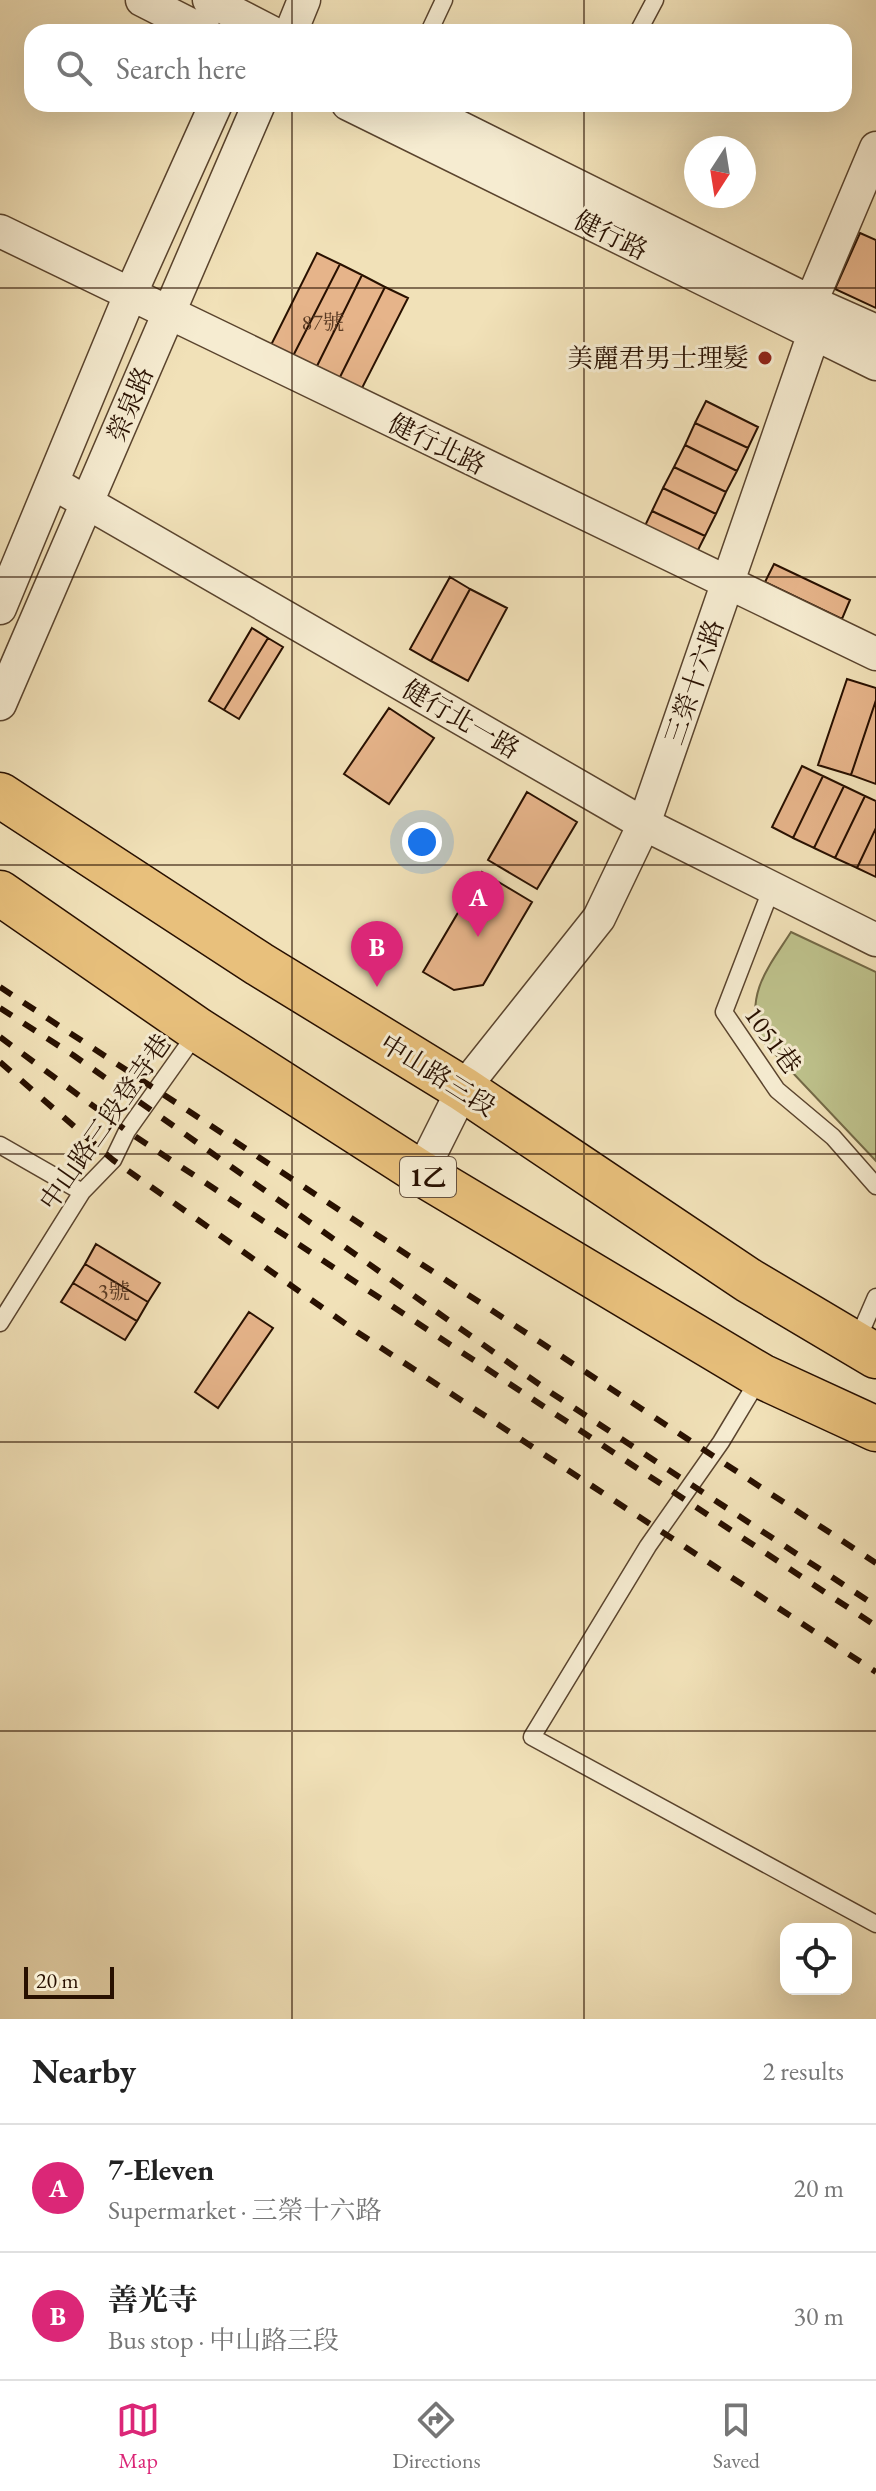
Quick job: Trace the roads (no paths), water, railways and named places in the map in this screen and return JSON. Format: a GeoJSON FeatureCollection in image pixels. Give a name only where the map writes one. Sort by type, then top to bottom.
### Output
{"type":"FeatureCollection","features":[{"type":"Feature","properties":{"kind":"main road","name":"中山路三段"},"geometry":{"type":"LineString","coordinates":[[0,795],[259,964],[463,1089],[748,1280],[866,1350]]}},
{"type":"Feature","properties":{"kind":"main road","name":"1乙"},"geometry":{"type":"LineString","coordinates":[[0,893],[198,1030],[421,1173],[761,1376],[876,1429]]}},
{"type":"Feature","properties":{"kind":"street"},"geometry":{"type":"LineString","coordinates":[[142,0],[189,24]]}},
{"type":"Feature","properties":{"kind":"street"},"geometry":{"type":"LineString","coordinates":[[209,0],[258,21]]}},
{"type":"Feature","properties":{"kind":"street"},"geometry":{"type":"LineString","coordinates":[[294,24],[304,0]]}},
{"type":"Feature","properties":{"kind":"street","name":"榮泉路"},"geometry":{"type":"LineString","coordinates":[[0,608],[130,295],[212,112]]}},
{"type":"Feature","properties":{"kind":"street","name":"榮泉路"},"geometry":{"type":"LineString","coordinates":[[0,704],[256,112]]}},
{"type":"Feature","properties":{"kind":"street","name":"健行路"},"geometry":{"type":"LineString","coordinates":[[364,112],[813,336],[876,364]]}},
{"type":"Feature","properties":{"kind":"street","name":"健行路"},"geometry":{"type":"LineString","coordinates":[[429,112],[811,302],[876,331]]}},
{"type":"Feature","properties":{"kind":"street","name":"三榮十六路"},"geometry":{"type":"LineString","coordinates":[[421,1173],[463,1089],[599,918],[644,824],[813,336],[811,302],[876,148]]}},
{"type":"Feature","properties":{"kind":"street","name":"健行北路"},"geometry":{"type":"LineString","coordinates":[[0,231],[876,654]]}},
{"type":"Feature","properties":{"kind":"street","name":"健行北一路"},"geometry":{"type":"LineString","coordinates":[[53,483],[644,824],[876,940]]}},
{"type":"Feature","properties":{"kind":"lane"},"geometry":{"type":"LineString","coordinates":[[433,24],[444,0]]}},
{"type":"Feature","properties":{"kind":"lane"},"geometry":{"type":"LineString","coordinates":[[642,24],[655,0]]}},
{"type":"Feature","properties":{"kind":"lane","name":"1051巷"},"geometry":{"type":"LineString","coordinates":[[771,890],[724,1012],[777,1090],[833,1137],[876,1186]]}},
{"type":"Feature","properties":{"kind":"lane","name":"中山路三段登寺巷"},"geometry":{"type":"LineString","coordinates":[[0,1323],[82,1192],[113,1160],[127,1131],[198,1030]]}},
{"type":"Feature","properties":{"kind":"lane"},"geometry":{"type":"LineString","coordinates":[[0,1145],[82,1192]]}},
{"type":"Feature","properties":{"kind":"lane"},"geometry":{"type":"LineString","coordinates":[[866,1350],[876,1297]]}},
{"type":"Feature","properties":{"kind":"lane"},"geometry":{"type":"LineString","coordinates":[[761,1376],[721,1442],[648,1546],[532,1737],[876,1924]]}},
{"type":"Feature","properties":{"kind":"railway"},"geometry":{"type":"LineString","coordinates":[[0,987],[876,1563]]}},
{"type":"Feature","properties":{"kind":"railway"},"geometry":{"type":"LineString","coordinates":[[0,1008],[73,1055],[553,1394],[876,1606]]}},
{"type":"Feature","properties":{"kind":"railway"},"geometry":{"type":"LineString","coordinates":[[0,1037],[127,1131],[876,1626]]}},
{"type":"Feature","properties":{"kind":"railway"},"geometry":{"type":"LineString","coordinates":[[0,1062],[113,1160],[357,1332],[876,1672]]}},
{"type":"Feature","properties":{"kind":"place","name":"美麗君男士理髮"},"geometry":{"type":"Point","coordinates":[765,358]}},
{"type":"Feature","properties":{"kind":"place","name":"7-Eleven"},"geometry":{"type":"Point","coordinates":[478,937]}},
{"type":"Feature","properties":{"kind":"place","name":"善光寺"},"geometry":{"type":"Point","coordinates":[377,987]}}]}
